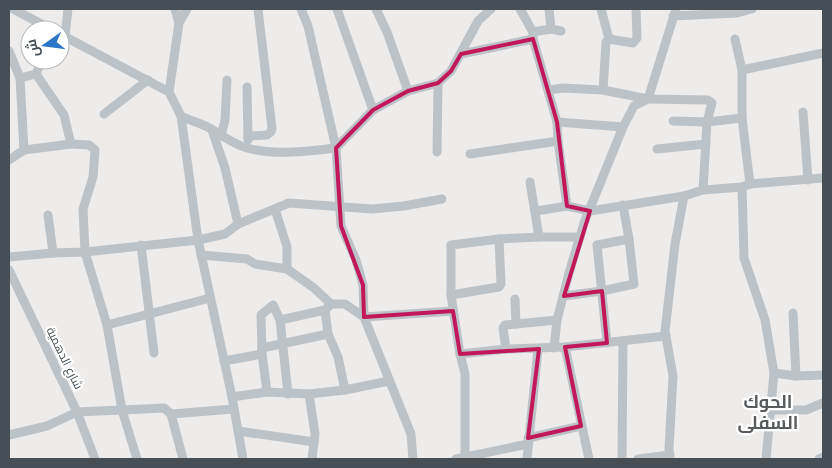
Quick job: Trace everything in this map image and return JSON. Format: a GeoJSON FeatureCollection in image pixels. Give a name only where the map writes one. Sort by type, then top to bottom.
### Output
{"type":"FeatureCollection","features":[{"type":"Feature","properties":{"kind":"street"},"geometry":{"type":"LineString","coordinates":[[13,9],[34,20]]}},
{"type":"Feature","properties":{"kind":"street"},"geometry":{"type":"LineString","coordinates":[[175,9],[180,23]]}},
{"type":"Feature","properties":{"kind":"street"},"geometry":{"type":"LineString","coordinates":[[169,92],[180,23],[187,9]]}},
{"type":"Feature","properties":{"kind":"street"},"geometry":{"type":"LineString","coordinates":[[248,136],[267,135],[271,132],[272,128],[258,9]]}},
{"type":"Feature","properties":{"kind":"street"},"geometry":{"type":"LineString","coordinates":[[301,9],[308,26],[336,148],[341,226],[356,260],[364,285],[364,318],[411,434],[413,459]]}},
{"type":"Feature","properties":{"kind":"street"},"geometry":{"type":"LineString","coordinates":[[337,9],[373,110]]}},
{"type":"Feature","properties":{"kind":"street"},"geometry":{"type":"LineString","coordinates":[[376,9],[387,32],[408,91]]}},
{"type":"Feature","properties":{"kind":"street"},"geometry":{"type":"LineString","coordinates":[[181,116],[212,129],[221,136],[248,148],[274,152],[290,152],[336,148],[373,110],[408,91],[438,83],[451,71],[478,21],[491,9]]}},
{"type":"Feature","properties":{"kind":"street"},"geometry":{"type":"LineString","coordinates":[[520,9],[533,36],[557,122],[567,206]]}},
{"type":"Feature","properties":{"kind":"street"},"geometry":{"type":"LineString","coordinates":[[461,54],[556,30],[549,9]]}},
{"type":"Feature","properties":{"kind":"street"},"geometry":{"type":"LineString","coordinates":[[602,9],[609,39],[606,42],[603,90]]}},
{"type":"Feature","properties":{"kind":"street"},"geometry":{"type":"LineString","coordinates":[[609,39],[633,43],[637,38],[636,9]]}},
{"type":"Feature","properties":{"kind":"street"},"geometry":{"type":"LineString","coordinates":[[554,348],[557,320],[580,237],[623,127],[634,106],[648,98],[675,12],[737,14],[752,9]]}},
{"type":"Feature","properties":{"kind":"street"},"geometry":{"type":"LineString","coordinates":[[735,38],[742,70],[742,118],[746,186],[744,258],[765,320],[774,373],[766,459]]}},
{"type":"Feature","properties":{"kind":"street"},"geometry":{"type":"LineString","coordinates":[[70,39],[169,92],[181,116],[198,240],[232,397],[243,459]]}},
{"type":"Feature","properties":{"kind":"street"},"geometry":{"type":"LineString","coordinates":[[9,51],[20,78],[24,150]]}},
{"type":"Feature","properties":{"kind":"street"},"geometry":{"type":"LineString","coordinates":[[742,70],[823,53]]}},
{"type":"Feature","properties":{"kind":"street"},"geometry":{"type":"LineString","coordinates":[[36,74],[38,70]]}},
{"type":"Feature","properties":{"kind":"street"},"geometry":{"type":"LineString","coordinates":[[20,78],[36,74]]}},
{"type":"Feature","properties":{"kind":"street"},"geometry":{"type":"LineString","coordinates":[[36,74],[64,115],[72,144]]}},
{"type":"Feature","properties":{"kind":"street"},"geometry":{"type":"LineString","coordinates":[[104,114],[148,80]]}},
{"type":"Feature","properties":{"kind":"street"},"geometry":{"type":"LineString","coordinates":[[221,136],[225,120],[227,80]]}},
{"type":"Feature","properties":{"kind":"street"},"geometry":{"type":"LineString","coordinates":[[436,152],[438,83]]}},
{"type":"Feature","properties":{"kind":"street"},"geometry":{"type":"LineString","coordinates":[[247,87],[248,148]]}},
{"type":"Feature","properties":{"kind":"street"},"geometry":{"type":"LineString","coordinates":[[549,90],[563,88],[603,90],[648,98],[708,100],[712,103],[707,122],[703,190]]}},
{"type":"Feature","properties":{"kind":"street"},"geometry":{"type":"LineString","coordinates":[[802,112],[808,180]]}},
{"type":"Feature","properties":{"kind":"street"},"geometry":{"type":"LineString","coordinates":[[674,121],[707,122],[742,118]]}},
{"type":"Feature","properties":{"kind":"street"},"geometry":{"type":"LineString","coordinates":[[557,122],[623,127]]}},
{"type":"Feature","properties":{"kind":"street"},"geometry":{"type":"LineString","coordinates":[[212,129],[225,168],[238,224]]}},
{"type":"Feature","properties":{"kind":"street"},"geometry":{"type":"LineString","coordinates":[[470,154],[558,141]]}},
{"type":"Feature","properties":{"kind":"street"},"geometry":{"type":"LineString","coordinates":[[9,160],[24,150],[72,144],[89,145],[95,150],[93,177],[83,209],[85,252],[107,325],[122,410],[137,459]]}},
{"type":"Feature","properties":{"kind":"street"},"geometry":{"type":"LineString","coordinates":[[657,149],[706,144]]}},
{"type":"Feature","properties":{"kind":"street"},"geometry":{"type":"LineString","coordinates":[[536,211],[567,206],[590,211],[684,196],[703,190],[823,178]]}},
{"type":"Feature","properties":{"kind":"street"},"geometry":{"type":"LineString","coordinates":[[530,182],[539,237]]}},
{"type":"Feature","properties":{"kind":"street"},"geometry":{"type":"LineString","coordinates":[[638,459],[670,457],[673,376],[665,330],[668,292],[684,196]]}},
{"type":"Feature","properties":{"kind":"street"},"geometry":{"type":"LineString","coordinates":[[9,257],[85,252],[198,240],[226,234],[238,224],[289,203],[372,210],[442,199]]}},
{"type":"Feature","properties":{"kind":"street"},"geometry":{"type":"LineString","coordinates":[[564,296],[634,284],[630,239],[624,205]]}},
{"type":"Feature","properties":{"kind":"street"},"geometry":{"type":"LineString","coordinates":[[275,209],[287,247],[288,269]]}},
{"type":"Feature","properties":{"kind":"street"},"geometry":{"type":"LineString","coordinates":[[48,215],[53,253]]}},
{"type":"Feature","properties":{"kind":"street"},"geometry":{"type":"LineString","coordinates":[[580,237],[499,239],[451,244],[451,295],[460,354],[466,374],[462,459],[581,426]]}},
{"type":"Feature","properties":{"kind":"street"},"geometry":{"type":"LineString","coordinates":[[451,295],[499,287],[501,284],[499,239]]}},
{"type":"Feature","properties":{"kind":"street"},"geometry":{"type":"LineString","coordinates":[[608,343],[597,245],[630,239]]}},
{"type":"Feature","properties":{"kind":"street"},"geometry":{"type":"LineString","coordinates":[[141,245],[154,352]]}},
{"type":"Feature","properties":{"kind":"street"},"geometry":{"type":"LineString","coordinates":[[201,255],[247,259],[255,264],[288,269],[314,288],[328,307],[328,334],[338,357],[345,390]]}},
{"type":"Feature","properties":{"kind":"street","name":"شارع الدهمية"},"geometry":{"type":"LineString","coordinates":[[9,270],[77,412],[96,459]]}},
{"type":"Feature","properties":{"kind":"street"},"geometry":{"type":"LineString","coordinates":[[107,325],[210,298]]}},
{"type":"Feature","properties":{"kind":"street"},"geometry":{"type":"LineString","coordinates":[[514,298],[516,324]]}},
{"type":"Feature","properties":{"kind":"street"},"geometry":{"type":"LineString","coordinates":[[280,320],[346,304],[364,318],[453,312]]}},
{"type":"Feature","properties":{"kind":"street"},"geometry":{"type":"LineString","coordinates":[[267,392],[260,315],[273,305],[280,320],[288,394]]}},
{"type":"Feature","properties":{"kind":"street"},"geometry":{"type":"LineString","coordinates":[[793,313],[796,376]]}},
{"type":"Feature","properties":{"kind":"street"},"geometry":{"type":"LineString","coordinates":[[506,349],[503,328],[505,325],[557,320]]}},
{"type":"Feature","properties":{"kind":"street"},"geometry":{"type":"LineString","coordinates":[[224,361],[328,334]]}},
{"type":"Feature","properties":{"kind":"street"},"geometry":{"type":"LineString","coordinates":[[460,354],[506,349],[554,348],[666,336]]}},
{"type":"Feature","properties":{"kind":"street"},"geometry":{"type":"LineString","coordinates":[[622,341],[622,459]]}},
{"type":"Feature","properties":{"kind":"street"},"geometry":{"type":"LineString","coordinates":[[565,347],[589,459]]}},
{"type":"Feature","properties":{"kind":"street"},"geometry":{"type":"LineString","coordinates":[[527,459],[538,349]]}},
{"type":"Feature","properties":{"kind":"street"},"geometry":{"type":"LineString","coordinates":[[774,373],[796,376],[823,376]]}},
{"type":"Feature","properties":{"kind":"street"},"geometry":{"type":"LineString","coordinates":[[232,397],[267,392],[309,394],[345,390],[390,381]]}},
{"type":"Feature","properties":{"kind":"street"},"geometry":{"type":"LineString","coordinates":[[309,394],[315,434],[312,459]]}},
{"type":"Feature","properties":{"kind":"street"},"geometry":{"type":"LineString","coordinates":[[770,410],[806,410],[823,403]]}},
{"type":"Feature","properties":{"kind":"street"},"geometry":{"type":"LineString","coordinates":[[9,435],[47,426],[77,412],[164,408],[171,414],[183,459]]}},
{"type":"Feature","properties":{"kind":"street"},"geometry":{"type":"LineString","coordinates":[[171,414],[234,409]]}},
{"type":"Feature","properties":{"kind":"street"},"geometry":{"type":"LineString","coordinates":[[238,431],[314,442]]}},
{"type":"Feature","properties":{"kind":"street"},"geometry":{"type":"LineString","coordinates":[[819,459],[823,457]]}},
{"type":"Feature","properties":{"kind":"highlighted area"},"geometry":{"type":"Polygon","coordinates":[[[533,39],[557,122],[567,206],[590,211],[564,296],[602,291],[607,343],[565,347],[581,426],[528,438],[539,349],[460,354],[453,311],[364,317],[363,285],[341,226],[336,148],[373,110],[408,91],[438,83],[451,71],[461,54],[533,39]]]}},
{"type":"Feature","properties":{"kind":"district","name":"الحوك السفلى"},"geometry":{"type":"Point","coordinates":[768,412]}}]}
